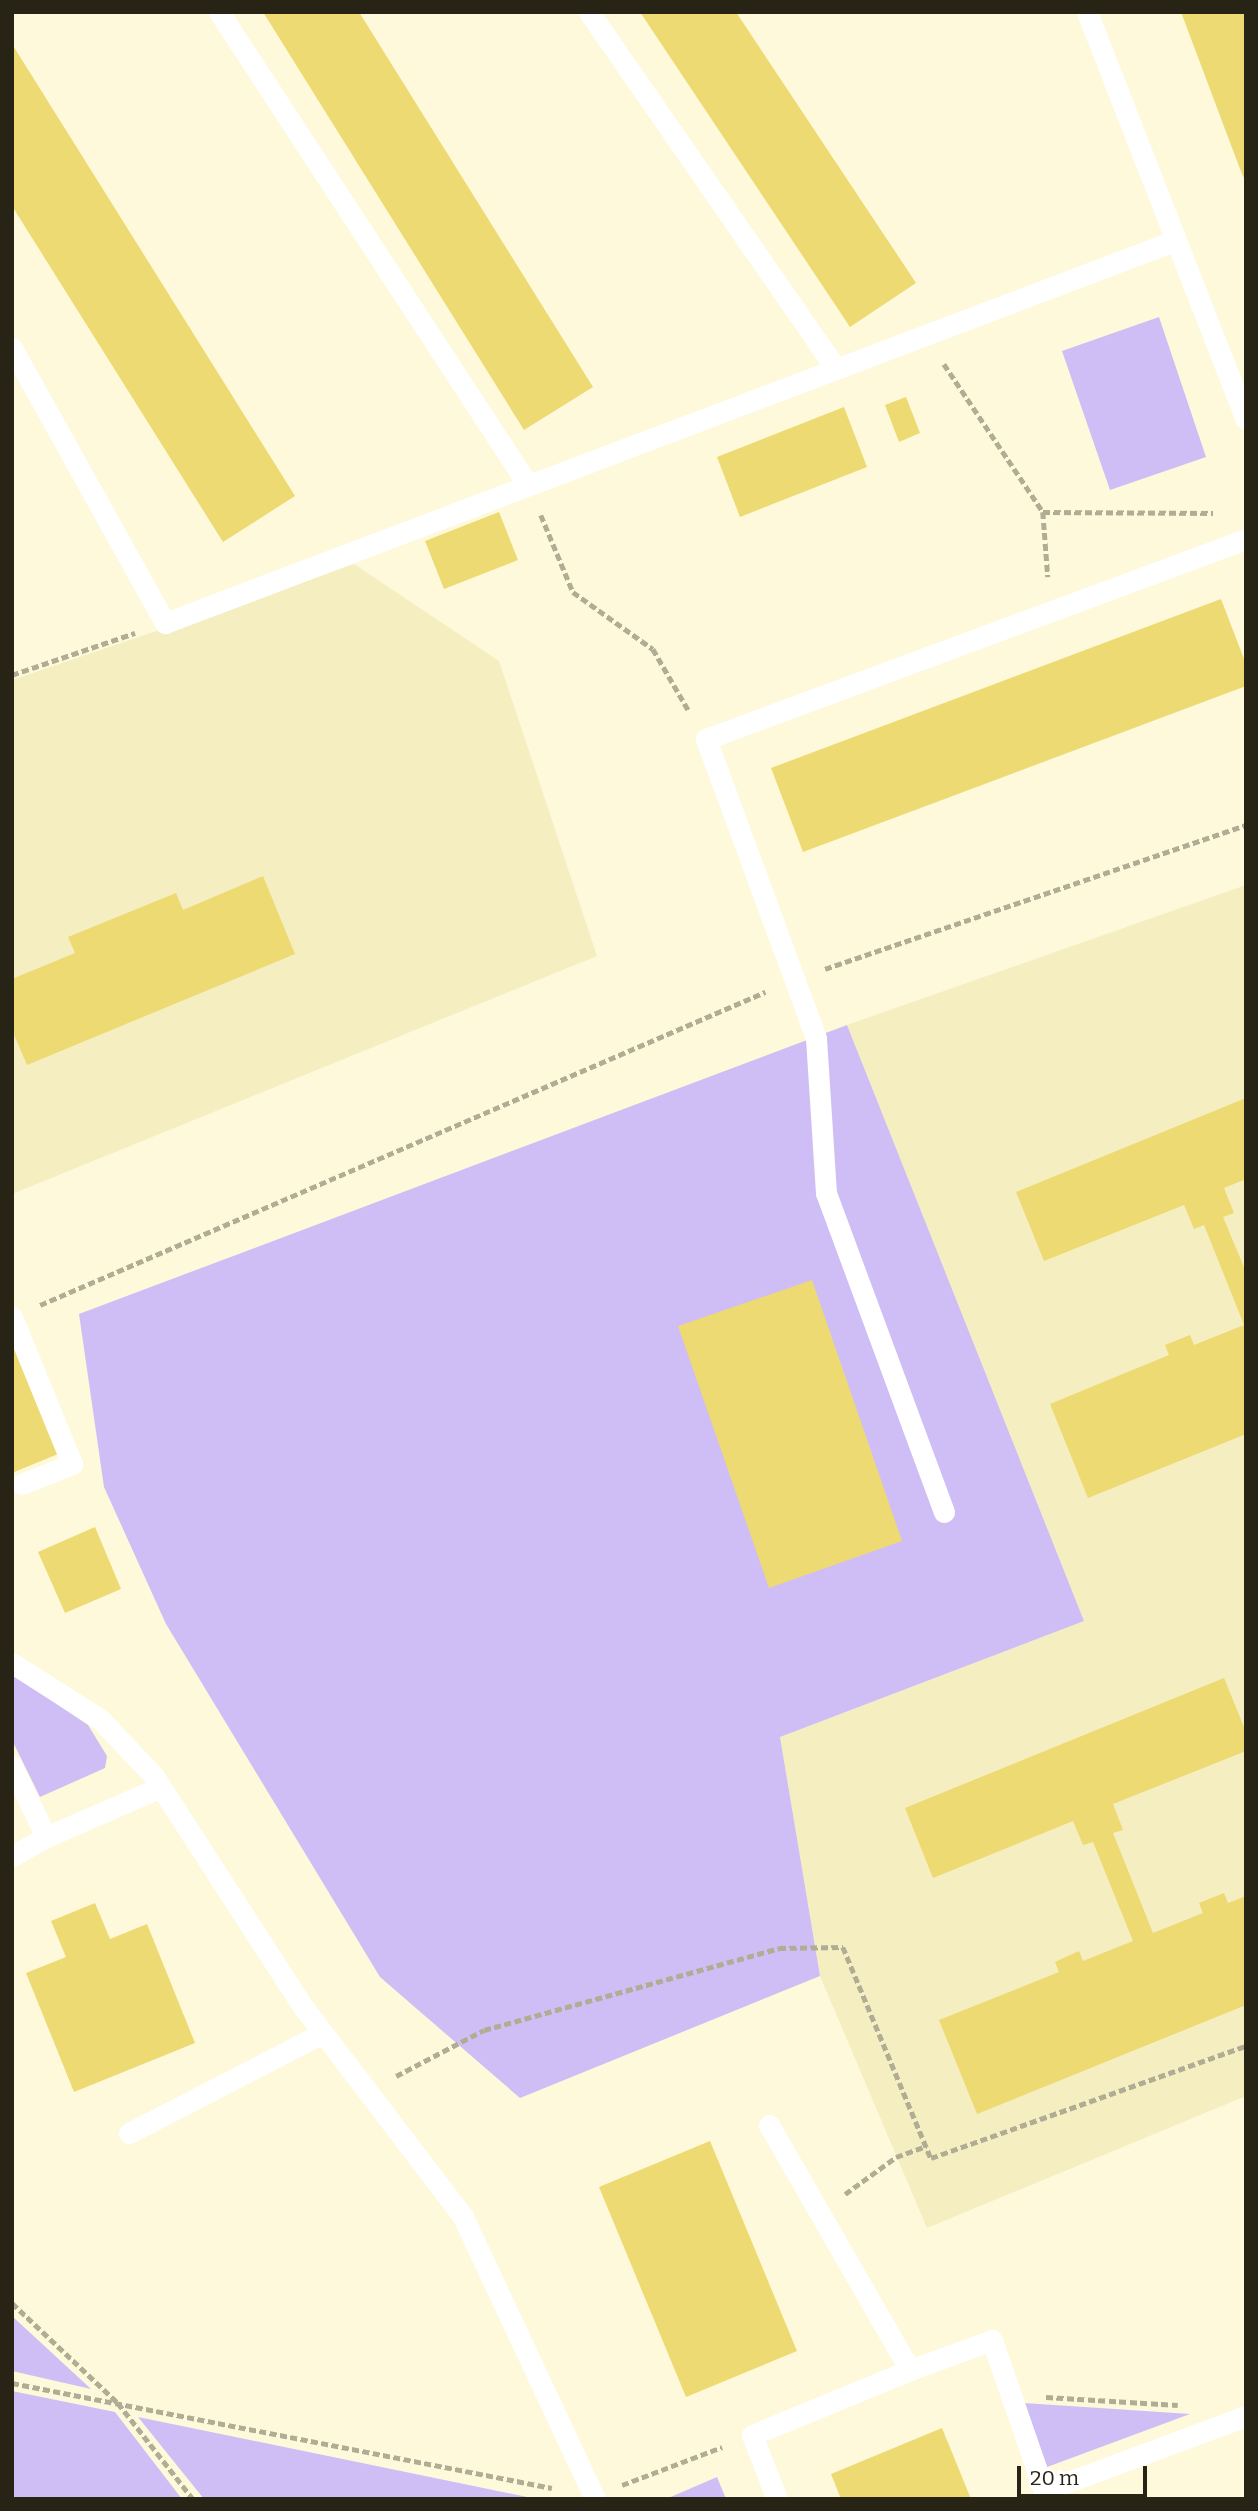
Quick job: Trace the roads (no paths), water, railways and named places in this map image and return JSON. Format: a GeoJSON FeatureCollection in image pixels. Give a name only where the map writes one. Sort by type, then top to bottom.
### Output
{"type":"FeatureCollection","features":[{"type":"Feature","properties":{"kind":"lane"},"geometry":{"type":"LineString","coordinates":[[219,12],[528,485]]}},
{"type":"Feature","properties":{"kind":"lane"},"geometry":{"type":"LineString","coordinates":[[589,12],[835,369]]}},
{"type":"Feature","properties":{"kind":"lane"},"geometry":{"type":"LineString","coordinates":[[1087,12],[1174,241],[1246,419]]}},
{"type":"Feature","properties":{"kind":"lane"},"geometry":{"type":"LineString","coordinates":[[12,348],[165,623],[1174,241]]}},
{"type":"Feature","properties":{"kind":"lane"},"geometry":{"type":"LineString","coordinates":[[944,1512],[826,1193],[816,1038],[706,739],[1246,539]]}},
{"type":"Feature","properties":{"kind":"lane"},"geometry":{"type":"LineString","coordinates":[[13,1317],[72,1464],[22,1484]]}},
{"type":"Feature","properties":{"kind":"lane"},"geometry":{"type":"LineString","coordinates":[[12,1663],[100,1719],[161,1787],[323,2033],[463,2217],[595,2497]]}},
{"type":"Feature","properties":{"kind":"lane"},"geometry":{"type":"LineString","coordinates":[[12,1766],[46,1837]]}},
{"type":"Feature","properties":{"kind":"lane"},"geometry":{"type":"LineString","coordinates":[[12,1856],[46,1837],[161,1787]]}},
{"type":"Feature","properties":{"kind":"lane"},"geometry":{"type":"LineString","coordinates":[[129,2133],[323,2033]]}},
{"type":"Feature","properties":{"kind":"lane"},"geometry":{"type":"LineString","coordinates":[[769,2125],[910,2370]]}},
{"type":"Feature","properties":{"kind":"lane"},"geometry":{"type":"LineString","coordinates":[[777,2499],[752,2435],[910,2370],[992,2340],[1044,2491],[1246,2416]]}}]}
